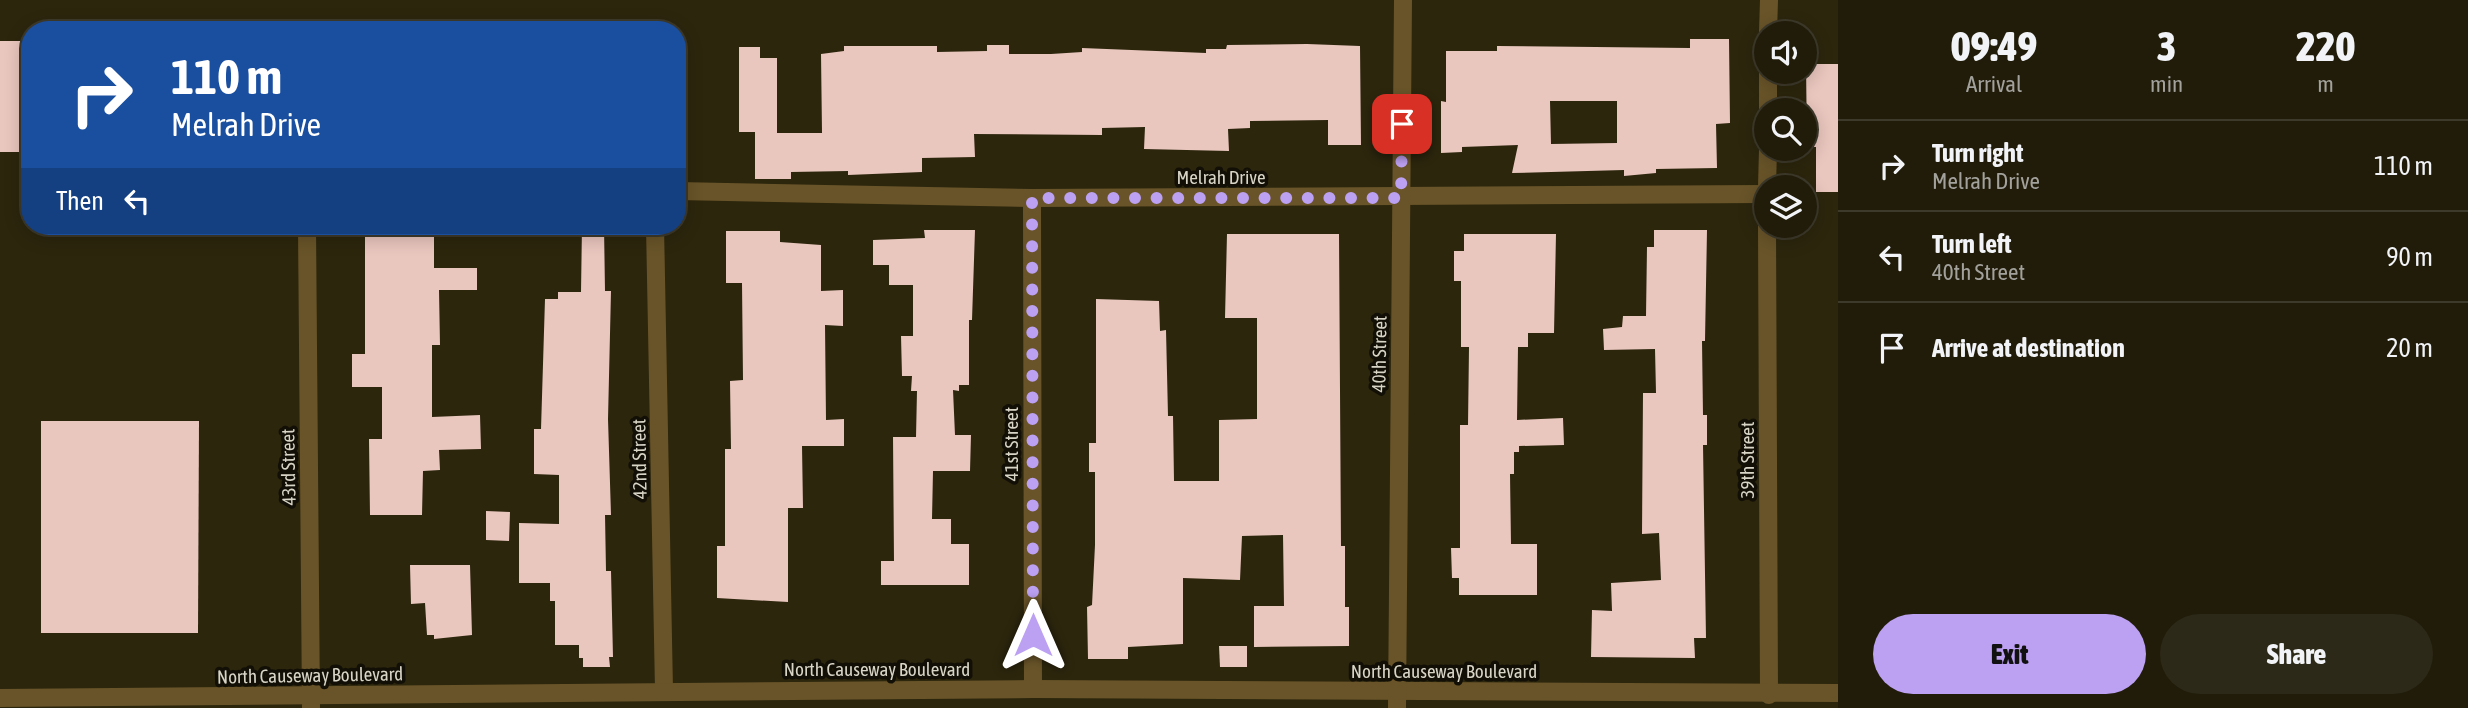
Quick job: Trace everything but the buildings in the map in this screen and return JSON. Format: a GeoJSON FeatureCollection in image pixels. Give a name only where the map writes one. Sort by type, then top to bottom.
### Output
{"type":"FeatureCollection","features":[{"type":"Feature","properties":{"kind":"street","name":"40th Street"},"geometry":{"type":"LineString","coordinates":[[1397,700],[1403,0]]}},
{"type":"Feature","properties":{"kind":"street"},"geometry":{"type":"LineString","coordinates":[[1768,21],[1769,0]]}},
{"type":"Feature","properties":{"kind":"street","name":"Melrah Drive"},"geometry":{"type":"LineString","coordinates":[[686,191],[1032,198],[1754,194]]}},
{"type":"Feature","properties":{"kind":"street","name":"41st Street"},"geometry":{"type":"LineString","coordinates":[[1032,198],[1033,689]]}},
{"type":"Feature","properties":{"kind":"street","name":"43rd Street"},"geometry":{"type":"LineString","coordinates":[[307,235],[311,703]]}},
{"type":"Feature","properties":{"kind":"street","name":"42nd Street"},"geometry":{"type":"LineString","coordinates":[[655,235],[664,691]]}},
{"type":"Feature","properties":{"kind":"street","name":"39th Street"},"geometry":{"type":"LineString","coordinates":[[1767,238],[1769,695]]}},
{"type":"Feature","properties":{"kind":"street","name":"North Causeway Boulevard"},"geometry":{"type":"LineString","coordinates":[[0,698],[311,703],[664,691],[1033,689],[1397,700],[1838,694]]}},
{"type":"Feature","properties":{"kind":"route"},"geometry":{"type":"LineString","coordinates":[[1033,635],[1032,198],[1401,198],[1402,124]]}}]}
